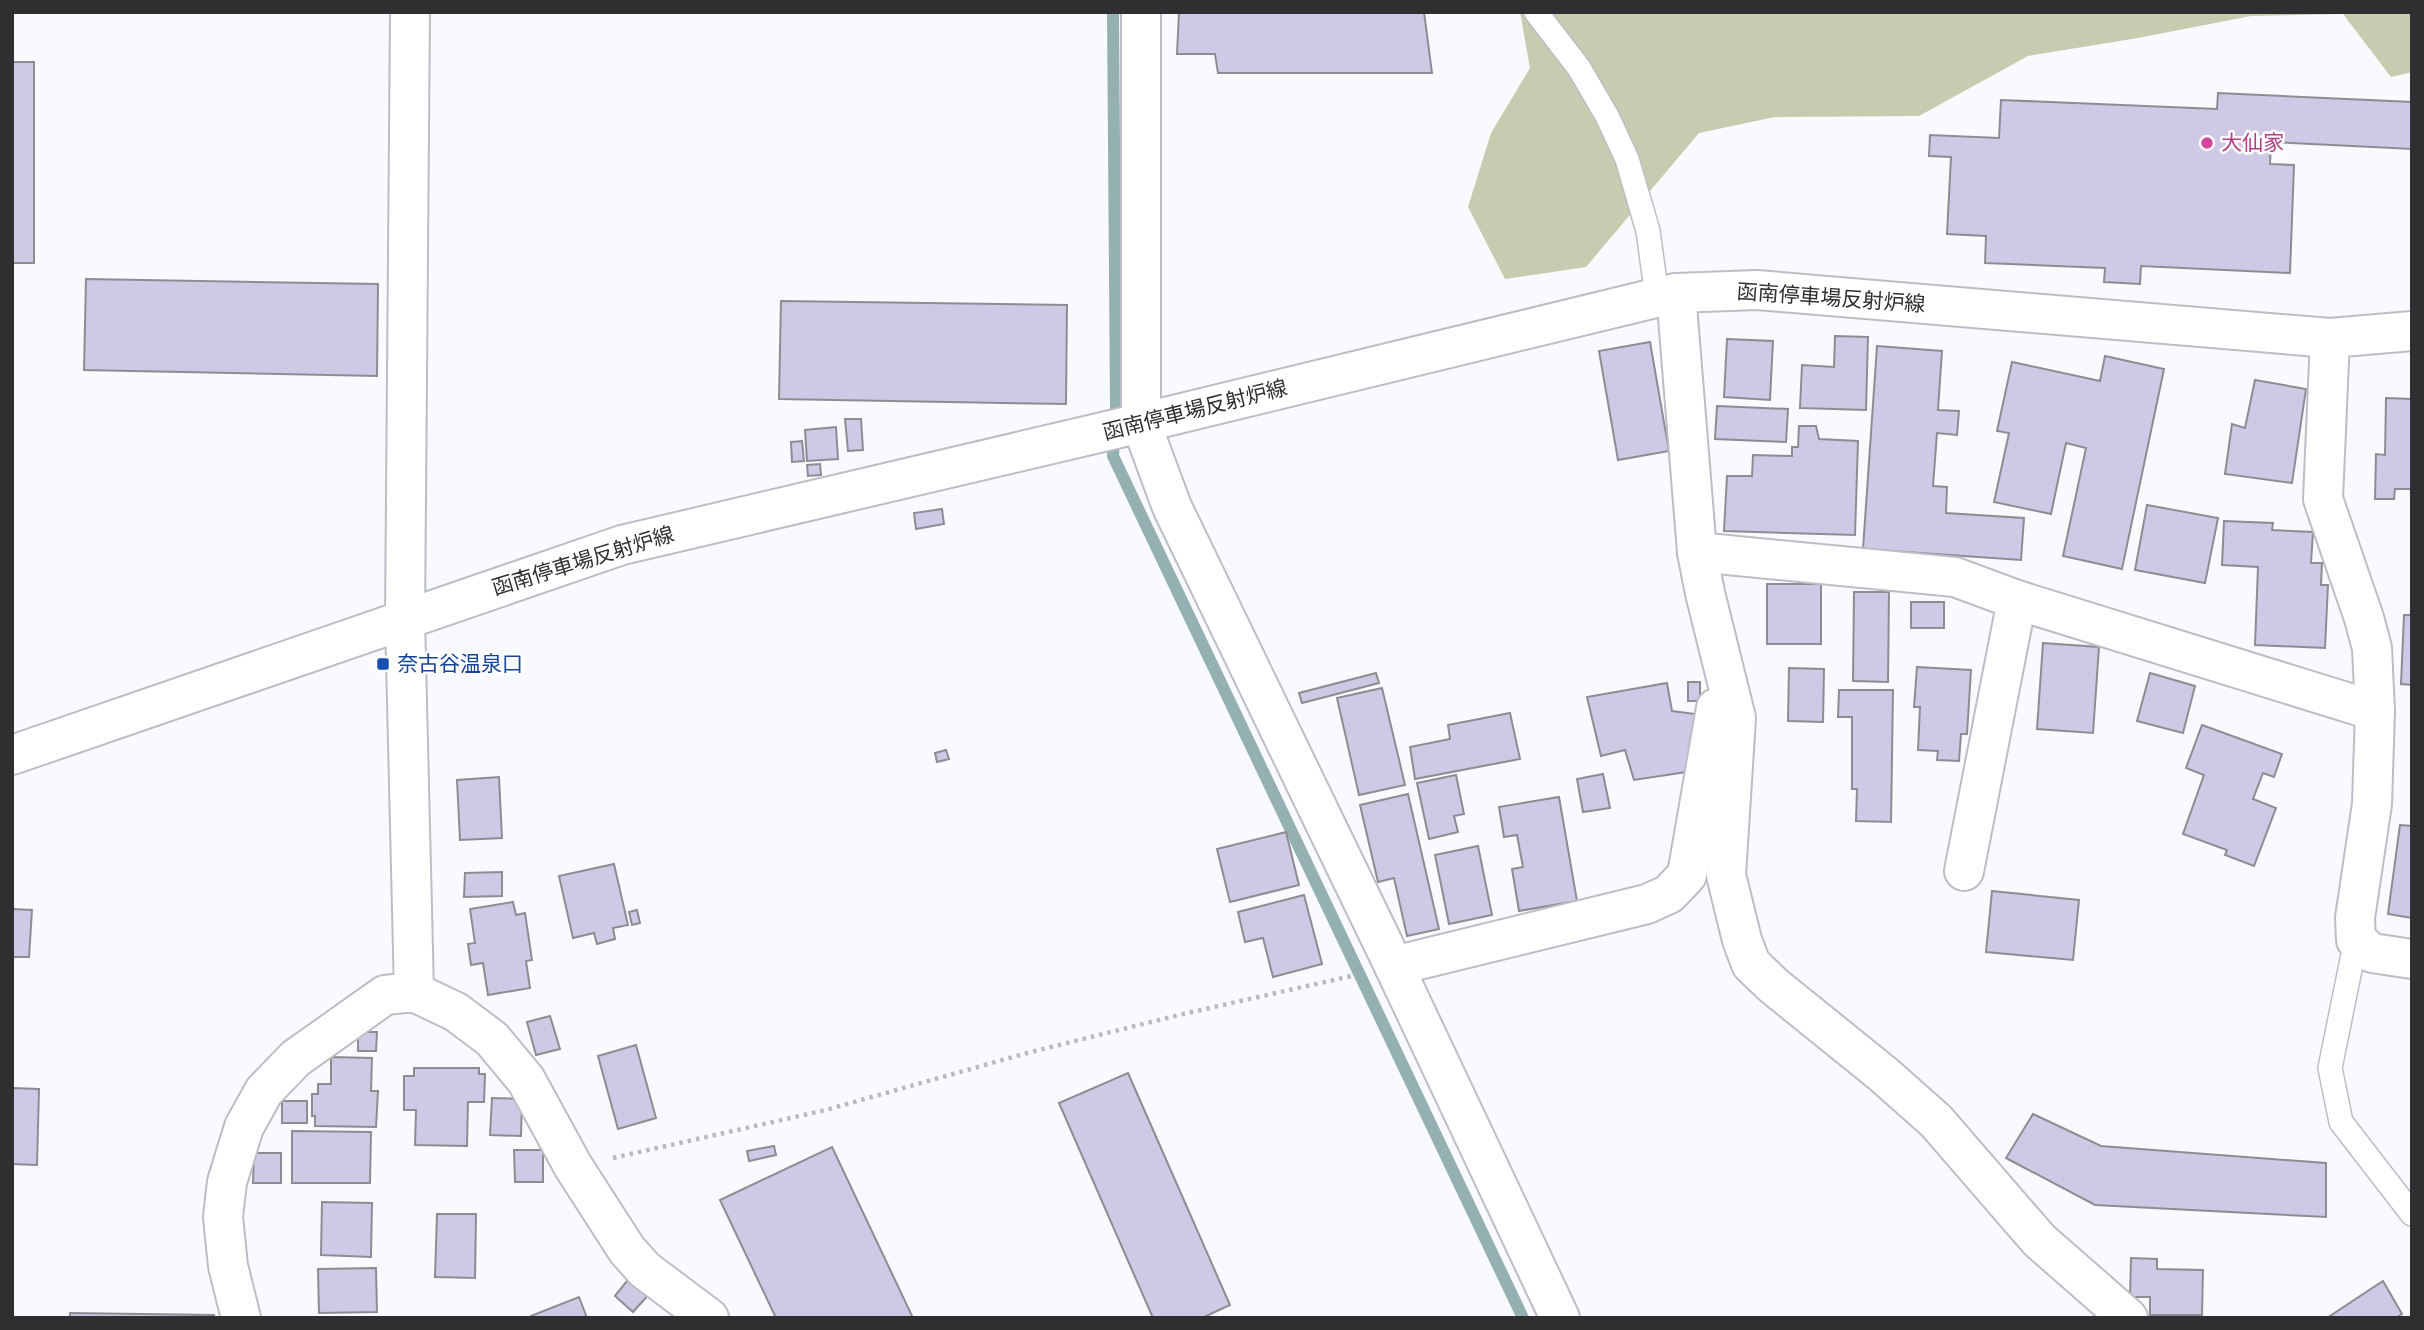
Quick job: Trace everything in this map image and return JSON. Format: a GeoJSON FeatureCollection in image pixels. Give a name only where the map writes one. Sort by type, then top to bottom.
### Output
{"type":"FeatureCollection","features":[{"type":"Feature","properties":{"kind":"street"},"geometry":{"type":"LineString","coordinates":[[410,12],[405,619],[414,992]]}},
{"type":"Feature","properties":{"kind":"street"},"geometry":{"type":"LineString","coordinates":[[1141,12],[1125,427],[1172,507],[1394,966],[1560,1318]]}},
{"type":"Feature","properties":{"kind":"street","name":"函南停車場反射炉線"},"geometry":{"type":"LineString","coordinates":[[12,755],[622,545],[1125,427],[1667,295],[1757,290],[2330,338],[2412,331]]}},
{"type":"Feature","properties":{"kind":"street"},"geometry":{"type":"LineString","coordinates":[[1667,295],[1697,552],[1736,718],[1726,875],[1742,940],[1751,964],[1936,1121],[2039,1240],[2128,1318]]}},
{"type":"Feature","properties":{"kind":"street"},"geometry":{"type":"LineString","coordinates":[[2330,338],[2323,499],[2369,638],[2375,711],[2372,804],[2355,918],[2356,940],[2372,953],[2412,959]]}},
{"type":"Feature","properties":{"kind":"street"},"geometry":{"type":"LineString","coordinates":[[1697,552],[1955,577],[2017,600],[2375,711]]}},
{"type":"Feature","properties":{"kind":"street"},"geometry":{"type":"LineString","coordinates":[[1964,871],[2017,600]]}},
{"type":"Feature","properties":{"kind":"street"},"geometry":{"type":"LineString","coordinates":[[1394,966],[1647,904],[1669,894],[1687,875],[1712,723],[1725,676]]}},
{"type":"Feature","properties":{"kind":"street"},"geometry":{"type":"LineString","coordinates":[[241,1318],[228,1266],[223,1217],[227,1182],[244,1127],[264,1091],[296,1058],[386,995],[414,992],[456,1012],[492,1039],[526,1080],[573,1166],[628,1250],[645,1270],[709,1318]]}},
{"type":"Feature","properties":{"kind":"lane"},"geometry":{"type":"LineString","coordinates":[[1536,12],[1579,68],[1607,116],[1627,159],[1667,295]]}},
{"type":"Feature","properties":{"kind":"lane"},"geometry":{"type":"LineString","coordinates":[[2356,940],[2329,1068],[2341,1122],[2412,1214]]}},
{"type":"Feature","properties":{"kind":"path"},"geometry":{"type":"LineString","coordinates":[[573,1166],[826,1110],[1040,1050],[1394,966]]}},
{"type":"Feature","properties":{"kind":"green space"},"geometry":{"type":"Polygon","coordinates":[[[1520,12],[2412,12],[2412,72],[2391,77],[2343,14],[2251,16],[2028,56],[1919,116],[1775,117],[1699,133],[1586,267],[1505,279],[1468,207],[1491,133],[1530,68],[1520,12]]]}},
{"type":"Feature","properties":{"kind":"building"},"geometry":{"type":"Polygon","coordinates":[[[1179,12],[1424,12],[1432,73],[1218,73],[1215,54],[1177,54],[1179,12]]]}},
{"type":"Feature","properties":{"kind":"building"},"geometry":{"type":"Polygon","coordinates":[[[12,62],[34,62],[34,263],[12,263],[12,62]]]}},
{"type":"Feature","properties":{"kind":"building"},"geometry":{"type":"Polygon","coordinates":[[[2218,93],[2412,102],[2412,149],[2271,142],[2270,164],[2294,165],[2290,273],[2141,266],[2140,284],[2104,282],[2105,268],[1985,263],[1986,236],[1947,234],[1951,157],[1929,156],[1930,135],[1999,138],[2001,100],[2217,109],[2218,93]]]}},
{"type":"Feature","properties":{"kind":"building"},"geometry":{"type":"Polygon","coordinates":[[[86,279],[378,284],[377,376],[84,370],[86,279]]]}},
{"type":"Feature","properties":{"kind":"building"},"geometry":{"type":"Polygon","coordinates":[[[781,301],[1067,305],[1066,404],[779,399],[781,301]]]}},
{"type":"Feature","properties":{"kind":"building"},"geometry":{"type":"Polygon","coordinates":[[[1835,336],[1868,337],[1866,410],[1800,408],[1802,365],[1834,367],[1835,336]]]}},
{"type":"Feature","properties":{"kind":"building"},"geometry":{"type":"Polygon","coordinates":[[[1727,339],[1773,341],[1770,400],[1724,397],[1727,339]]]}},
{"type":"Feature","properties":{"kind":"building"},"geometry":{"type":"Polygon","coordinates":[[[1650,342],[1669,451],[1618,460],[1599,351],[1650,342]]]}},
{"type":"Feature","properties":{"kind":"building"},"geometry":{"type":"Polygon","coordinates":[[[1877,346],[1942,351],[1938,410],[1959,411],[1957,435],[1937,433],[1933,486],[1947,487],[1946,513],[2024,518],[2021,560],[1863,549],[1877,346]]]}},
{"type":"Feature","properties":{"kind":"building"},"geometry":{"type":"Polygon","coordinates":[[[2105,356],[2164,369],[2122,569],[2063,556],[2086,448],[2066,443],[2051,514],[1994,502],[2009,433],[1997,431],[2012,362],[2100,381],[2105,356]]]}},
{"type":"Feature","properties":{"kind":"building"},"geometry":{"type":"Polygon","coordinates":[[[2255,380],[2306,389],[2292,483],[2225,474],[2232,424],[2245,428],[2255,380]]]}},
{"type":"Feature","properties":{"kind":"building"},"geometry":{"type":"Polygon","coordinates":[[[2386,398],[2412,399],[2412,489],[2395,489],[2394,499],[2375,499],[2376,454],[2385,455],[2386,398]]]}},
{"type":"Feature","properties":{"kind":"building"},"geometry":{"type":"Polygon","coordinates":[[[1717,406],[1788,409],[1786,442],[1715,439],[1717,406]]]}},
{"type":"Feature","properties":{"kind":"building"},"geometry":{"type":"Polygon","coordinates":[[[845,419],[861,419],[863,450],[848,451],[845,419]]]}},
{"type":"Feature","properties":{"kind":"building"},"geometry":{"type":"Polygon","coordinates":[[[1799,426],[1816,426],[1819,439],[1858,441],[1855,535],[1724,531],[1727,476],[1752,476],[1753,455],[1792,456],[1792,447],[1798,447],[1799,426]]]}},
{"type":"Feature","properties":{"kind":"building"},"geometry":{"type":"Polygon","coordinates":[[[836,427],[838,459],[807,461],[805,430],[836,427]]]}},
{"type":"Feature","properties":{"kind":"building"},"geometry":{"type":"Polygon","coordinates":[[[802,441],[804,461],[792,462],[791,442],[802,441]]]}},
{"type":"Feature","properties":{"kind":"building"},"geometry":{"type":"Polygon","coordinates":[[[820,464],[821,475],[808,476],[807,465],[820,464]]]}},
{"type":"Feature","properties":{"kind":"building"},"geometry":{"type":"Polygon","coordinates":[[[2147,505],[2218,518],[2205,583],[2135,570],[2147,505]]]}},
{"type":"Feature","properties":{"kind":"building"},"geometry":{"type":"Polygon","coordinates":[[[942,509],[944,524],[916,529],[914,513],[942,509]]]}},
{"type":"Feature","properties":{"kind":"building"},"geometry":{"type":"Polygon","coordinates":[[[2224,521],[2273,523],[2272,530],[2313,532],[2311,563],[2322,563],[2321,585],[2328,585],[2325,648],[2255,645],[2258,567],[2222,565],[2224,521]]]}},
{"type":"Feature","properties":{"kind":"building"},"geometry":{"type":"Polygon","coordinates":[[[1767,584],[1821,584],[1821,644],[1767,644],[1767,584]]]}},
{"type":"Feature","properties":{"kind":"building"},"geometry":{"type":"Polygon","coordinates":[[[1854,592],[1889,592],[1888,682],[1853,681],[1854,592]]]}},
{"type":"Feature","properties":{"kind":"building"},"geometry":{"type":"Polygon","coordinates":[[[1911,602],[1944,602],[1944,628],[1911,628],[1911,602]]]}},
{"type":"Feature","properties":{"kind":"building"},"geometry":{"type":"Polygon","coordinates":[[[2404,615],[2412,615],[2412,685],[2401,684],[2404,615]]]}},
{"type":"Feature","properties":{"kind":"building"},"geometry":{"type":"Polygon","coordinates":[[[2043,643],[2099,647],[2093,733],[2037,729],[2043,643]]]}},
{"type":"Feature","properties":{"kind":"building"},"geometry":{"type":"Polygon","coordinates":[[[1917,667],[1971,670],[1967,734],[1961,734],[1959,761],[1937,760],[1938,751],[1918,750],[1920,707],[1914,707],[1917,667]]]}},
{"type":"Feature","properties":{"kind":"building"},"geometry":{"type":"Polygon","coordinates":[[[1789,668],[1824,669],[1823,722],[1788,721],[1789,668]]]}},
{"type":"Feature","properties":{"kind":"building"},"geometry":{"type":"Polygon","coordinates":[[[1376,673],[1379,683],[1302,703],[1299,693],[1376,673]]]}},
{"type":"Feature","properties":{"kind":"building"},"geometry":{"type":"Polygon","coordinates":[[[2150,673],[2195,686],[2183,733],[2137,721],[2150,673]]]}},
{"type":"Feature","properties":{"kind":"building"},"geometry":{"type":"Polygon","coordinates":[[[1688,682],[1700,682],[1700,701],[1688,701],[1688,682]]]}},
{"type":"Feature","properties":{"kind":"building"},"geometry":{"type":"Polygon","coordinates":[[[1667,683],[1672,711],[1696,714],[1686,772],[1634,780],[1625,750],[1601,756],[1587,697],[1667,683]]]}},
{"type":"Feature","properties":{"kind":"building"},"geometry":{"type":"Polygon","coordinates":[[[1382,688],[1405,785],[1359,795],[1337,698],[1382,688]]]}},
{"type":"Feature","properties":{"kind":"building"},"geometry":{"type":"Polygon","coordinates":[[[1839,690],[1893,690],[1891,822],[1856,821],[1857,789],[1852,789],[1852,717],[1838,717],[1839,690]]]}},
{"type":"Feature","properties":{"kind":"building"},"geometry":{"type":"Polygon","coordinates":[[[1510,713],[1520,759],[1415,779],[1410,747],[1450,739],[1448,725],[1510,713]]]}},
{"type":"Feature","properties":{"kind":"building"},"geometry":{"type":"Polygon","coordinates":[[[2202,725],[2282,754],[2274,777],[2263,773],[2253,799],[2276,808],[2254,866],[2225,855],[2227,850],[2183,834],[2204,775],[2186,768],[2202,725]]]}},
{"type":"Feature","properties":{"kind":"building"},"geometry":{"type":"Polygon","coordinates":[[[946,750],[949,759],[937,762],[935,753],[946,750]]]}},
{"type":"Feature","properties":{"kind":"building"},"geometry":{"type":"Polygon","coordinates":[[[1603,774],[1610,808],[1583,812],[1577,779],[1603,774]]]}},
{"type":"Feature","properties":{"kind":"building"},"geometry":{"type":"Polygon","coordinates":[[[1456,775],[1464,814],[1454,816],[1458,832],[1429,839],[1417,783],[1456,775]]]}},
{"type":"Feature","properties":{"kind":"building"},"geometry":{"type":"Polygon","coordinates":[[[499,777],[502,838],[460,840],[457,780],[499,777]]]}},
{"type":"Feature","properties":{"kind":"building"},"geometry":{"type":"Polygon","coordinates":[[[1408,794],[1439,929],[1407,936],[1394,878],[1378,882],[1360,805],[1408,794]]]}},
{"type":"Feature","properties":{"kind":"building"},"geometry":{"type":"Polygon","coordinates":[[[1559,797],[1577,901],[1519,911],[1512,869],[1523,867],[1517,835],[1504,837],[1499,807],[1559,797]]]}},
{"type":"Feature","properties":{"kind":"building"},"geometry":{"type":"Polygon","coordinates":[[[2400,825],[2412,826],[2412,918],[2388,914],[2400,825]]]}},
{"type":"Feature","properties":{"kind":"building"},"geometry":{"type":"Polygon","coordinates":[[[1286,832],[1299,885],[1230,902],[1217,849],[1286,832]]]}},
{"type":"Feature","properties":{"kind":"building"},"geometry":{"type":"Polygon","coordinates":[[[1478,846],[1492,915],[1449,924],[1435,855],[1478,846]]]}},
{"type":"Feature","properties":{"kind":"building"},"geometry":{"type":"Polygon","coordinates":[[[614,864],[628,925],[613,928],[615,939],[597,944],[594,933],[573,938],[559,876],[614,864]]]}},
{"type":"Feature","properties":{"kind":"building"},"geometry":{"type":"Polygon","coordinates":[[[502,872],[502,896],[464,897],[465,873],[502,872]]]}},
{"type":"Feature","properties":{"kind":"building"},"geometry":{"type":"Polygon","coordinates":[[[1992,891],[2079,900],[2073,960],[1986,952],[1992,891]]]}},
{"type":"Feature","properties":{"kind":"building"},"geometry":{"type":"Polygon","coordinates":[[[1304,895],[1322,964],[1273,977],[1263,938],[1245,942],[1238,912],[1304,895]]]}},
{"type":"Feature","properties":{"kind":"building"},"geometry":{"type":"Polygon","coordinates":[[[513,902],[516,915],[525,913],[532,960],[526,961],[530,988],[488,995],[483,963],[471,965],[468,944],[475,943],[470,909],[513,902]]]}},
{"type":"Feature","properties":{"kind":"building"},"geometry":{"type":"Polygon","coordinates":[[[12,909],[32,910],[29,957],[12,957],[12,909]]]}},
{"type":"Feature","properties":{"kind":"building"},"geometry":{"type":"Polygon","coordinates":[[[637,910],[640,923],[632,925],[629,912],[637,910]]]}},
{"type":"Feature","properties":{"kind":"building"},"geometry":{"type":"Polygon","coordinates":[[[550,1016],[560,1049],[536,1055],[527,1022],[550,1016]]]}},
{"type":"Feature","properties":{"kind":"building"},"geometry":{"type":"Polygon","coordinates":[[[358,1032],[377,1032],[376,1051],[358,1051],[358,1032]]]}},
{"type":"Feature","properties":{"kind":"building"},"geometry":{"type":"Polygon","coordinates":[[[636,1045],[656,1118],[618,1129],[598,1056],[636,1045]]]}},
{"type":"Feature","properties":{"kind":"building"},"geometry":{"type":"Polygon","coordinates":[[[331,1057],[372,1058],[371,1091],[378,1091],[376,1127],[315,1126],[312,1094],[318,1094],[318,1084],[331,1084],[331,1057]]]}},
{"type":"Feature","properties":{"kind":"building"},"geometry":{"type":"Polygon","coordinates":[[[414,1068],[479,1068],[479,1074],[485,1074],[484,1102],[468,1102],[467,1146],[415,1145],[416,1110],[404,1110],[404,1076],[414,1076],[414,1068]]]}},
{"type":"Feature","properties":{"kind":"building"},"geometry":{"type":"Polygon","coordinates":[[[1128,1073],[1230,1305],[1202,1318],[1153,1318],[1059,1103],[1128,1073]]]}},
{"type":"Feature","properties":{"kind":"building"},"geometry":{"type":"Polygon","coordinates":[[[12,1088],[39,1089],[37,1165],[12,1164],[12,1088]]]}},
{"type":"Feature","properties":{"kind":"building"},"geometry":{"type":"Polygon","coordinates":[[[492,1098],[522,1099],[521,1136],[490,1135],[492,1098]]]}},
{"type":"Feature","properties":{"kind":"building"},"geometry":{"type":"Polygon","coordinates":[[[282,1101],[307,1101],[307,1123],[282,1123],[282,1101]]]}},
{"type":"Feature","properties":{"kind":"building"},"geometry":{"type":"Polygon","coordinates":[[[2033,1114],[2101,1146],[2326,1163],[2326,1217],[2095,1205],[2006,1158],[2033,1114]]]}},
{"type":"Feature","properties":{"kind":"building"},"geometry":{"type":"Polygon","coordinates":[[[292,1131],[371,1132],[370,1183],[292,1183],[292,1131]]]}},
{"type":"Feature","properties":{"kind":"building"},"geometry":{"type":"Polygon","coordinates":[[[774,1146],[776,1155],[749,1161],[747,1151],[774,1146]]]}},
{"type":"Feature","properties":{"kind":"building"},"geometry":{"type":"Polygon","coordinates":[[[832,1147],[913,1318],[776,1318],[720,1200],[832,1147]]]}},
{"type":"Feature","properties":{"kind":"building"},"geometry":{"type":"Polygon","coordinates":[[[514,1150],[543,1150],[543,1182],[515,1182],[514,1150]]]}},
{"type":"Feature","properties":{"kind":"building"},"geometry":{"type":"Polygon","coordinates":[[[254,1153],[281,1153],[281,1183],[253,1183],[254,1153]]]}},
{"type":"Feature","properties":{"kind":"building"},"geometry":{"type":"Polygon","coordinates":[[[322,1202],[372,1203],[371,1257],[321,1255],[322,1202]]]}},
{"type":"Feature","properties":{"kind":"building"},"geometry":{"type":"Polygon","coordinates":[[[437,1214],[476,1214],[475,1278],[435,1277],[437,1214]]]}},
{"type":"Feature","properties":{"kind":"building"},"geometry":{"type":"Polygon","coordinates":[[[2131,1258],[2157,1259],[2157,1269],[2203,1270],[2202,1315],[2150,1315],[2150,1297],[2130,1297],[2131,1258]]]}},
{"type":"Feature","properties":{"kind":"building"},"geometry":{"type":"Polygon","coordinates":[[[376,1268],[377,1312],[319,1313],[318,1269],[376,1268]]]}},
{"type":"Feature","properties":{"kind":"building"},"geometry":{"type":"Polygon","coordinates":[[[631,1276],[650,1293],[633,1312],[615,1296],[631,1276]]]}},
{"type":"Feature","properties":{"kind":"building"},"geometry":{"type":"Polygon","coordinates":[[[2383,1281],[2402,1314],[2396,1318],[2327,1318],[2383,1281]]]}},
{"type":"Feature","properties":{"kind":"building"},"geometry":{"type":"Polygon","coordinates":[[[579,1297],[587,1318],[531,1318],[531,1316],[579,1297]]]}},
{"type":"Feature","properties":{"kind":"building"},"geometry":{"type":"Polygon","coordinates":[[[70,1313],[214,1315],[214,1318],[70,1318],[70,1313]]]}},
{"type":"Feature","properties":{"kind":"waterway"},"geometry":{"type":"LineString","coordinates":[[1113,12],[1116,407],[1113,456],[1523,1318]]}},
{"type":"Feature","properties":{"kind":"place","name":"大仙家"},"geometry":{"type":"Point","coordinates":[2207,143]}},
{"type":"Feature","properties":{"kind":"place","name":"奈古谷温泉口"},"geometry":{"type":"Point","coordinates":[383,664]}}]}
